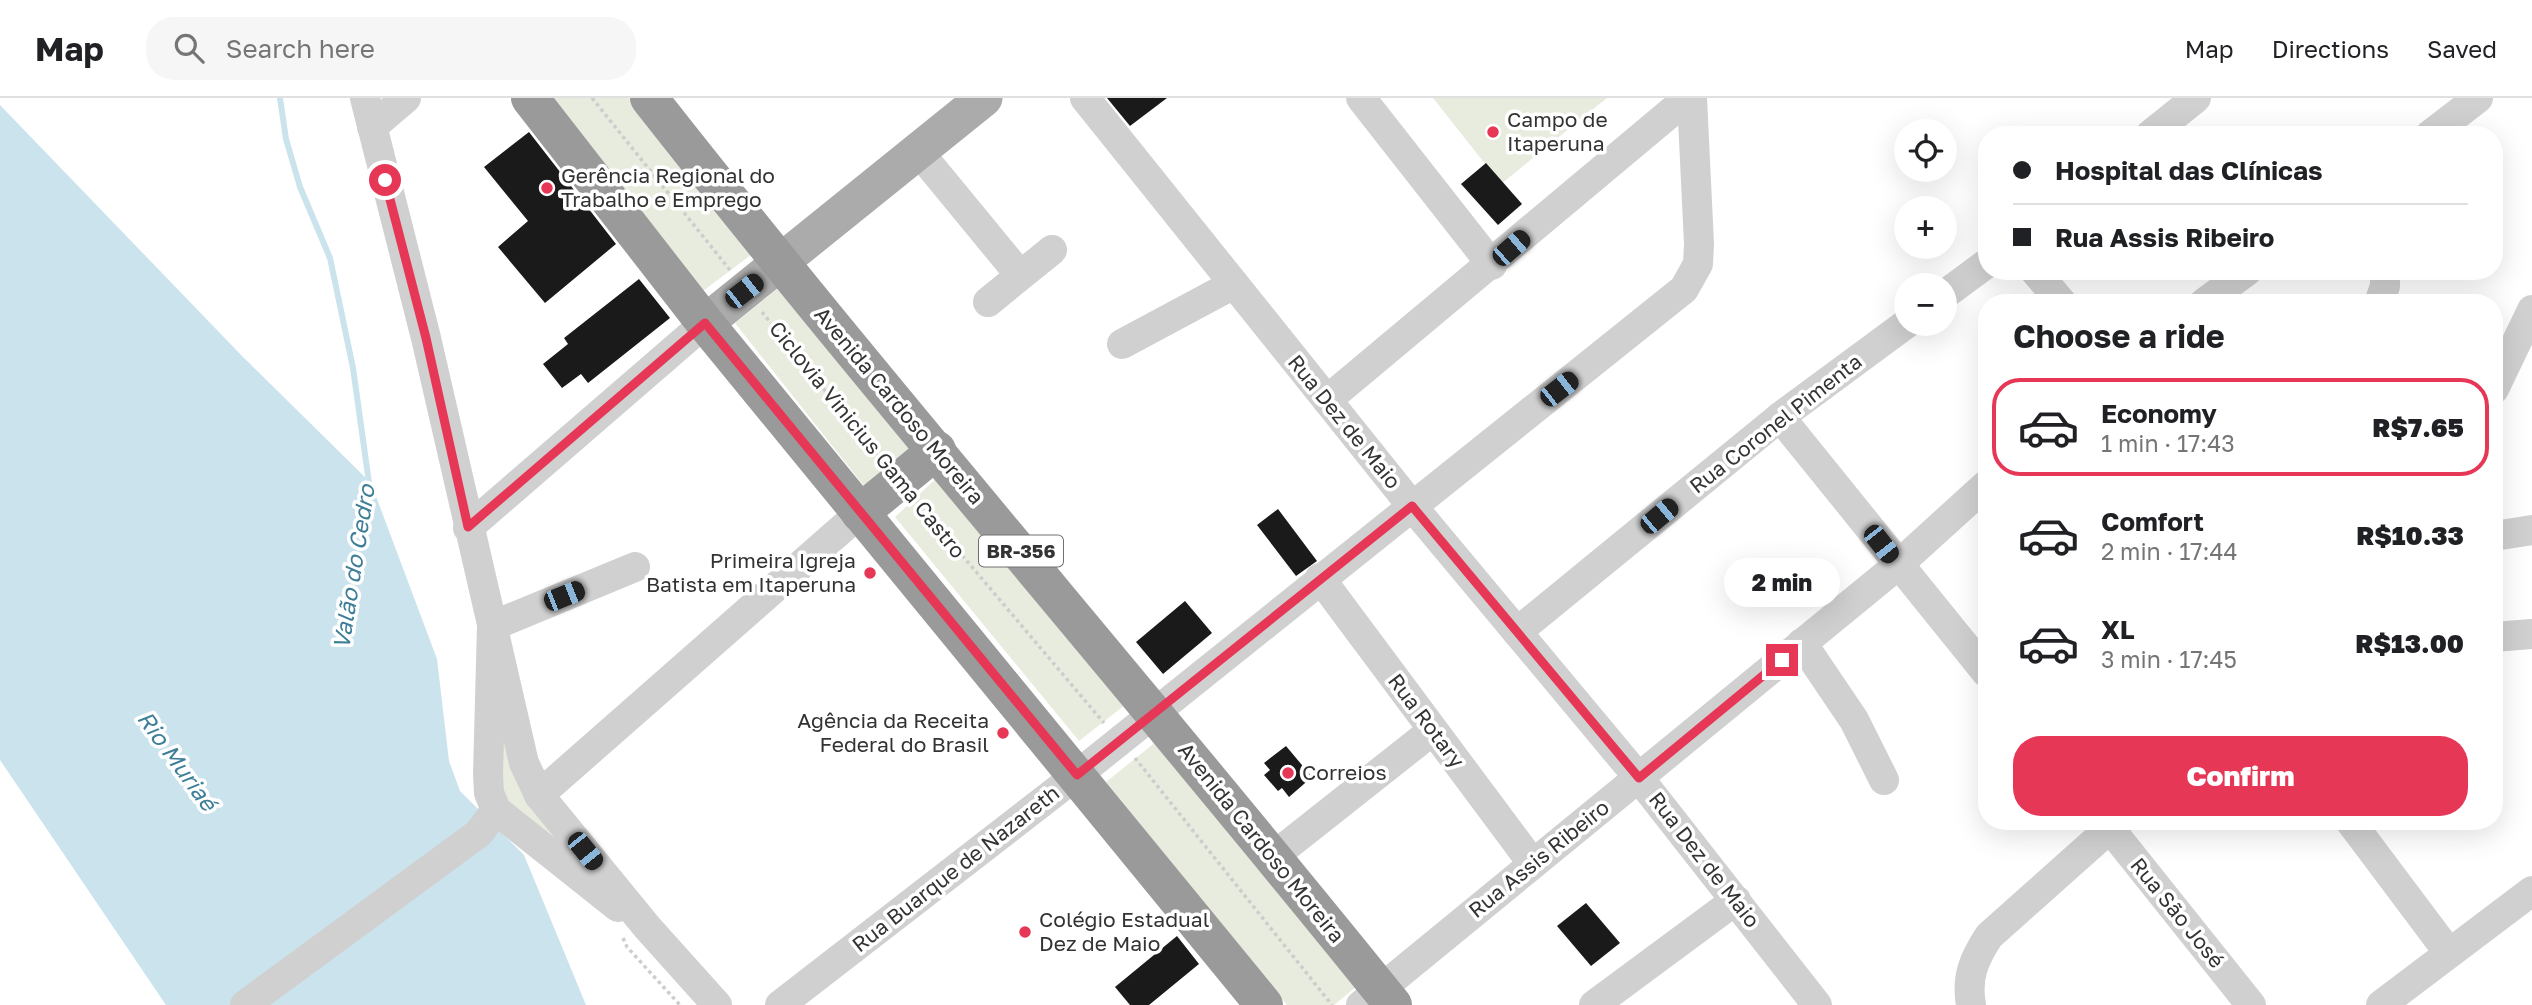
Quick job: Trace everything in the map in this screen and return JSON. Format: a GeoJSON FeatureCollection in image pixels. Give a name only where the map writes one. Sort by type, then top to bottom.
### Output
{"type":"FeatureCollection","features":[{"type":"Feature","properties":{"kind":"highway"},"geometry":{"type":"LineString","coordinates":[[530,98],[705,323],[1264,1005]]}},
{"type":"Feature","properties":{"kind":"highway","name":"Avenida Cardoso Moreira"},"geometry":{"type":"LineString","coordinates":[[649,98],[779,264],[1274,856],[1378,1000]]}},
{"type":"Feature","properties":{"kind":"highway"},"geometry":{"type":"LineString","coordinates":[[860,513],[937,450]]}},
{"type":"Feature","properties":{"kind":"main road"},"geometry":{"type":"LineString","coordinates":[[705,323],[984,98]]}},
{"type":"Feature","properties":{"kind":"street"},"geometry":{"type":"LineString","coordinates":[[365,98],[426,338],[524,763],[538,795],[647,927],[717,1005]]}},
{"type":"Feature","properties":{"kind":"street"},"geometry":{"type":"LineString","coordinates":[[372,127],[406,98]]}},
{"type":"Feature","properties":{"kind":"street","name":"Rua Dez de Maio"},"geometry":{"type":"LineString","coordinates":[[1085,98],[1412,506],[1639,778],[1816,1005]]}},
{"type":"Feature","properties":{"kind":"street"},"geometry":{"type":"LineString","coordinates":[[1361,98],[1492,265]]}},
{"type":"Feature","properties":{"kind":"street"},"geometry":{"type":"LineString","coordinates":[[1327,400],[1690,98]]}},
{"type":"Feature","properties":{"kind":"street","name":"Rua Buarque de Nazareth"},"geometry":{"type":"LineString","coordinates":[[780,1005],[1120,741],[1320,578],[1684,289],[1698,264],[1699,244],[1690,98]]}},
{"type":"Feature","properties":{"kind":"street"},"geometry":{"type":"LineString","coordinates":[[2161,126],[2196,98]]}},
{"type":"Feature","properties":{"kind":"street"},"geometry":{"type":"LineString","coordinates":[[2442,126],[2479,98]]}},
{"type":"Feature","properties":{"kind":"street"},"geometry":{"type":"LineString","coordinates":[[918,151],[1020,275]]}},
{"type":"Feature","properties":{"kind":"street"},"geometry":{"type":"LineString","coordinates":[[988,302],[1052,250]]}},
{"type":"Feature","properties":{"kind":"street"},"geometry":{"type":"LineString","coordinates":[[1957,285],[1978,270]]}},
{"type":"Feature","properties":{"kind":"street"},"geometry":{"type":"LineString","coordinates":[[2043,280],[2054,294]]}},
{"type":"Feature","properties":{"kind":"street"},"geometry":{"type":"LineString","coordinates":[[2216,294],[2235,280]]}},
{"type":"Feature","properties":{"kind":"street"},"geometry":{"type":"LineString","coordinates":[[1122,344],[1234,284]]}},
{"type":"Feature","properties":{"kind":"street"},"geometry":{"type":"LineString","coordinates":[[2503,368],[2532,310]]}},
{"type":"Feature","properties":{"kind":"street"},"geometry":{"type":"LineString","coordinates":[[468,527],[705,323]]}},
{"type":"Feature","properties":{"kind":"street","name":"Rua Coronel Pimenta"},"geometry":{"type":"LineString","coordinates":[[1517,632],[1780,417],[1894,333]]}},
{"type":"Feature","properties":{"kind":"street"},"geometry":{"type":"LineString","coordinates":[[1780,417],[1898,565],[1978,655]]}},
{"type":"Feature","properties":{"kind":"street","name":"Rua Assis Ribeiro"},"geometry":{"type":"LineString","coordinates":[[1378,1000],[1533,864],[1898,565],[1978,492]]}},
{"type":"Feature","properties":{"kind":"street"},"geometry":{"type":"LineString","coordinates":[[538,795],[860,513]]}},
{"type":"Feature","properties":{"kind":"street"},"geometry":{"type":"LineString","coordinates":[[2503,535],[2532,530]]}},
{"type":"Feature","properties":{"kind":"street"},"geometry":{"type":"LineString","coordinates":[[492,626],[635,567]]}},
{"type":"Feature","properties":{"kind":"street","name":"Rua Rotary"},"geometry":{"type":"LineString","coordinates":[[1320,578],[1533,864]]}},
{"type":"Feature","properties":{"kind":"street"},"geometry":{"type":"LineString","coordinates":[[246,1005],[487,821],[492,626]]}},
{"type":"Feature","properties":{"kind":"street"},"geometry":{"type":"LineString","coordinates":[[2503,636],[2532,634]]}},
{"type":"Feature","properties":{"kind":"street"},"geometry":{"type":"LineString","coordinates":[[1802,643],[1854,720],[1884,780]]}},
{"type":"Feature","properties":{"kind":"street"},"geometry":{"type":"LineString","coordinates":[[1274,856],[1432,731]]}},
{"type":"Feature","properties":{"kind":"street"},"geometry":{"type":"LineString","coordinates":[[487,821],[647,927]]}},
{"type":"Feature","properties":{"kind":"street"},"geometry":{"type":"LineString","coordinates":[[1971,1005],[1970,973],[1975,957],[1989,936],[2103,830]]}},
{"type":"Feature","properties":{"kind":"street","name":"Rua São José"},"geometry":{"type":"LineString","coordinates":[[2115,830],[2251,1005]]}},
{"type":"Feature","properties":{"kind":"street"},"geometry":{"type":"LineString","coordinates":[[2357,830],[2449,953]]}},
{"type":"Feature","properties":{"kind":"street"},"geometry":{"type":"LineString","coordinates":[[2381,1005],[2532,891]]}},
{"type":"Feature","properties":{"kind":"street"},"geometry":{"type":"LineString","coordinates":[[1594,1005],[1736,900]]}},
{"type":"Feature","properties":{"kind":"path","name":"Ciclovia Vinicius Gama Castro"},"geometry":{"type":"LineString","coordinates":[[592,98],[898,481],[1120,741],[1332,1005]]}},
{"type":"Feature","properties":{"kind":"shaded area"},"geometry":{"type":"Polygon","coordinates":[[[551,98],[629,98],[756,251],[703,291],[551,98]]]}},
{"type":"Feature","properties":{"kind":"shaded area","name":"Campo de Itaperuna"},"geometry":{"type":"Polygon","coordinates":[[[1433,98],[1607,98],[1501,184],[1433,98]]]}},
{"type":"Feature","properties":{"kind":"shaded area"},"geometry":{"type":"Polygon","coordinates":[[[781,286],[912,452],[868,491],[735,323],[781,286]]]}},
{"type":"Feature","properties":{"kind":"shaded area"},"geometry":{"type":"Polygon","coordinates":[[[941,474],[1130,701],[1079,741],[895,517],[941,474]]]}},
{"type":"Feature","properties":{"kind":"shaded area"},"geometry":{"type":"Polygon","coordinates":[[[499,688],[593,875],[513,810],[501,791],[499,688]]]}},
{"type":"Feature","properties":{"kind":"shaded area"},"geometry":{"type":"Polygon","coordinates":[[[1157,741],[1356,987],[1334,1005],[1287,1005],[1106,782],[1157,741]]]}},
{"type":"Feature","properties":{"kind":"water","name":"Rio Muriaé"},"geometry":{"type":"Polygon","coordinates":[[[0,105],[243,357],[371,483],[437,659],[449,761],[460,791],[524,855],[586,1005],[166,1005],[0,760],[0,105]]]}},
{"type":"Feature","properties":{"kind":"building"},"geometry":{"type":"Polygon","coordinates":[[[1107,98],[1167,98],[1130,126],[1107,98]]]}},
{"type":"Feature","properties":{"kind":"building"},"geometry":{"type":"Polygon","coordinates":[[[529,132],[616,244],[545,303],[498,247],[528,221],[484,167],[529,132]]]}},
{"type":"Feature","properties":{"kind":"building"},"geometry":{"type":"Polygon","coordinates":[[[1486,163],[1522,204],[1498,225],[1461,184],[1486,163]]]}},
{"type":"Feature","properties":{"kind":"building"},"geometry":{"type":"Polygon","coordinates":[[[639,279],[670,318],[588,383],[581,374],[562,388],[543,364],[568,344],[564,338],[639,279]]]}},
{"type":"Feature","properties":{"kind":"building"},"geometry":{"type":"Polygon","coordinates":[[[1278,509],[1317,561],[1296,576],[1257,525],[1278,509]]]}},
{"type":"Feature","properties":{"kind":"building"},"geometry":{"type":"Polygon","coordinates":[[[1185,601],[1212,633],[1163,674],[1136,642],[1185,601]]]}},
{"type":"Feature","properties":{"kind":"building","name":"Correios"},"geometry":{"type":"Polygon","coordinates":[[[1286,746],[1312,777],[1289,797],[1282,788],[1278,791],[1264,775],[1270,770],[1264,763],[1286,746]]]}},
{"type":"Feature","properties":{"kind":"building"},"geometry":{"type":"Polygon","coordinates":[[[1586,903],[1620,943],[1591,966],[1557,926],[1586,903]]]}},
{"type":"Feature","properties":{"kind":"building"},"geometry":{"type":"Polygon","coordinates":[[[1177,936],[1199,964],[1149,1005],[1130,1005],[1115,987],[1177,936]]]}},
{"type":"Feature","properties":{"kind":"waterway","name":"Valão do Cedro"},"geometry":{"type":"LineString","coordinates":[[280,98],[286,139],[300,187],[330,258],[353,368],[370,490]]}},
{"type":"Feature","properties":{"kind":"place","name":"Campo de Itaperuna"},"geometry":{"type":"Point","coordinates":[1493,132]}},
{"type":"Feature","properties":{"kind":"place","name":"Gerência Regional do Trabalho e Emprego"},"geometry":{"type":"Point","coordinates":[547,188]}},
{"type":"Feature","properties":{"kind":"place","name":"Primeira Igreja Batista em Itaperuna"},"geometry":{"type":"Point","coordinates":[870,573]}},
{"type":"Feature","properties":{"kind":"place","name":"Agência da Receita Federal do Brasil"},"geometry":{"type":"Point","coordinates":[1003,733]}},
{"type":"Feature","properties":{"kind":"place","name":"Correios"},"geometry":{"type":"Point","coordinates":[1288,773]}},
{"type":"Feature","properties":{"kind":"place","name":"Colégio Estadual Dez de Maio"},"geometry":{"type":"Point","coordinates":[1025,932]}},
{"type":"Feature","properties":{"kind":"route"},"geometry":{"type":"LineString","coordinates":[[385,180],[426,338],[468,527],[705,323],[1077,775],[1412,506],[1639,778],[1782,660]]}}]}
